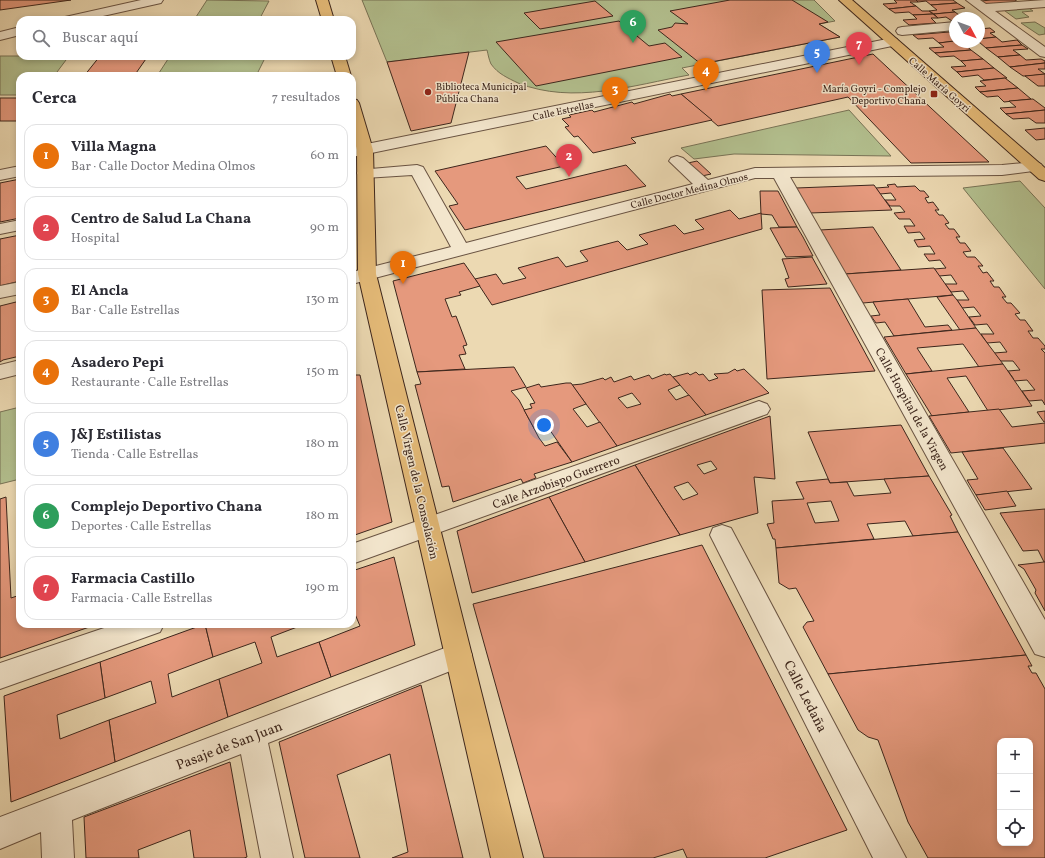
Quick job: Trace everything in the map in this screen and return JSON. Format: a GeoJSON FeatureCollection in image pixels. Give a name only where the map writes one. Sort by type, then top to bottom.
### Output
{"type":"FeatureCollection","features":[{"type":"Feature","properties":{"kind":"main road"},"geometry":{"type":"LineString","coordinates":[[322,0],[327,16]]}},
{"type":"Feature","properties":{"kind":"main road","name":"Calle María Goyri"},"geometry":{"type":"LineString","coordinates":[[845,0],[1038,166]]}},
{"type":"Feature","properties":{"kind":"main road"},"geometry":{"type":"LineString","coordinates":[[339,60],[343,72]]}},
{"type":"Feature","properties":{"kind":"main road","name":"Calle Virgen de la Consolación"},"geometry":{"type":"LineString","coordinates":[[356,135],[358,151],[365,173],[359,276],[428,528],[507,858]]}},
{"type":"Feature","properties":{"kind":"street"},"geometry":{"type":"LineString","coordinates":[[86,16],[157,0]]}},
{"type":"Feature","properties":{"kind":"street"},"geometry":{"type":"LineString","coordinates":[[972,0],[1045,53]]}},
{"type":"Feature","properties":{"kind":"street"},"geometry":{"type":"LineString","coordinates":[[983,8],[1045,2]]}},
{"type":"Feature","properties":{"kind":"street"},"geometry":{"type":"LineString","coordinates":[[987,24],[1002,22]]}},
{"type":"Feature","properties":{"kind":"street"},"geometry":{"type":"LineString","coordinates":[[902,31],[949,27]]}},
{"type":"Feature","properties":{"kind":"street"},"geometry":{"type":"LineString","coordinates":[[0,36],[16,32]]}},
{"type":"Feature","properties":{"kind":"street"},"geometry":{"type":"LineString","coordinates":[[1024,38],[1045,36]]}},
{"type":"Feature","properties":{"kind":"street","name":"Calle Estrellas"},"geometry":{"type":"LineString","coordinates":[[358,151],[892,42]]}},
{"type":"Feature","properties":{"kind":"street"},"geometry":{"type":"LineString","coordinates":[[677,161],[705,186]]}},
{"type":"Feature","properties":{"kind":"street","name":"Calle Doctor Medina Olmos"},"geometry":{"type":"LineString","coordinates":[[359,276],[755,173],[1002,170],[1038,166]]}},
{"type":"Feature","properties":{"kind":"street"},"geometry":{"type":"LineString","coordinates":[[365,173],[417,170],[460,250]]}},
{"type":"Feature","properties":{"kind":"street"},"geometry":{"type":"LineString","coordinates":[[0,176],[16,172]]}},
{"type":"Feature","properties":{"kind":"street","name":"Calle Hospital de la Virgen"},"geometry":{"type":"LineString","coordinates":[[779,173],[1045,645]]}},
{"type":"Feature","properties":{"kind":"street"},"geometry":{"type":"LineString","coordinates":[[0,229],[16,226]]}},
{"type":"Feature","properties":{"kind":"street"},"geometry":{"type":"LineString","coordinates":[[0,292],[16,289]]}},
{"type":"Feature","properties":{"kind":"street"},"geometry":{"type":"LineString","coordinates":[[0,372],[16,368]]}},
{"type":"Feature","properties":{"kind":"street","name":"Calle Arzobispo Guerrero"},"geometry":{"type":"LineString","coordinates":[[356,553],[760,409]]}},
{"type":"Feature","properties":{"kind":"street","name":"Calle Ledaña"},"geometry":{"type":"LineString","coordinates":[[722,535],[890,858]]}},
{"type":"Feature","properties":{"kind":"street"},"geometry":{"type":"LineString","coordinates":[[0,676],[139,628]]}},
{"type":"Feature","properties":{"kind":"street","name":"Pasaje de San Juan"},"geometry":{"type":"LineString","coordinates":[[0,833],[458,655]]}},
{"type":"Feature","properties":{"kind":"street"},"geometry":{"type":"LineString","coordinates":[[252,736],[277,858]]}},
{"type":"Feature","properties":{"kind":"street"},"geometry":{"type":"LineString","coordinates":[[56,812],[58,858]]}},
{"type":"Feature","properties":{"kind":"green space"},"geometry":{"type":"Polygon","coordinates":[[[207,0],[269,1],[261,16],[197,16],[207,0]]]}},
{"type":"Feature","properties":{"kind":"green space"},"geometry":{"type":"Polygon","coordinates":[[[362,0],[814,0],[835,21],[819,24],[840,37],[682,68],[689,75],[647,84],[604,91],[582,93],[560,92],[539,89],[518,83],[500,73],[491,64],[487,50],[387,62],[362,0]]]}},
{"type":"Feature","properties":{"kind":"green space"},"geometry":{"type":"Polygon","coordinates":[[[1026,6],[1033,11],[1022,12],[1029,17],[1016,19],[1001,8],[1026,6]]]}},
{"type":"Feature","properties":{"kind":"green space"},"geometry":{"type":"Polygon","coordinates":[[[1035,22],[1045,28],[1045,34],[1039,35],[1021,23],[1035,22]]]}},
{"type":"Feature","properties":{"kind":"green space"},"geometry":{"type":"Polygon","coordinates":[[[0,56],[16,56],[16,60],[66,60],[57,72],[16,72],[16,95],[0,95],[0,56]]]}},
{"type":"Feature","properties":{"kind":"green space"},"geometry":{"type":"Polygon","coordinates":[[[167,60],[264,60],[258,72],[160,72],[167,60]]]}},
{"type":"Feature","properties":{"kind":"green space"},"geometry":{"type":"Polygon","coordinates":[[[849,110],[891,156],[734,154],[694,159],[681,148],[849,110]]]}},
{"type":"Feature","properties":{"kind":"green space"},"geometry":{"type":"Polygon","coordinates":[[[1020,181],[1045,208],[1045,289],[963,188],[1020,181]]]}},
{"type":"Feature","properties":{"kind":"green space"},"geometry":{"type":"Polygon","coordinates":[[[16,408],[16,480],[0,484],[0,412],[16,408]]]}},
{"type":"Feature","properties":{"kind":"building"},"geometry":{"type":"Polygon","coordinates":[[[0,0],[71,0],[0,10],[0,0]]]}},
{"type":"Feature","properties":{"kind":"building"},"geometry":{"type":"Polygon","coordinates":[[[730,0],[792,0],[828,22],[819,24],[840,37],[701,64],[658,30],[672,27],[675,23],[688,24],[670,11],[730,0]]]}},
{"type":"Feature","properties":{"kind":"building"},"geometry":{"type":"Polygon","coordinates":[[[894,0],[916,0],[918,2],[910,2],[916,6],[889,9],[883,4],[897,3],[894,0]]]}},
{"type":"Feature","properties":{"kind":"building"},"geometry":{"type":"Polygon","coordinates":[[[916,0],[953,0],[957,3],[931,5],[926,1],[918,2],[916,0]]]}},
{"type":"Feature","properties":{"kind":"building"},"geometry":{"type":"Polygon","coordinates":[[[1015,0],[1018,2],[986,5],[981,1],[1015,0]]]}},
{"type":"Feature","properties":{"kind":"building"},"geometry":{"type":"Polygon","coordinates":[[[595,1],[613,16],[540,29],[524,13],[595,1]]]}},
{"type":"Feature","properties":{"kind":"building"},"geometry":{"type":"Polygon","coordinates":[[[957,3],[965,8],[952,10],[955,12],[934,14],[929,11],[937,10],[931,5],[957,3]]]}},
{"type":"Feature","properties":{"kind":"building"},"geometry":{"type":"Polygon","coordinates":[[[916,6],[922,11],[929,11],[933,14],[913,15],[909,12],[895,13],[889,9],[916,6]]]}},
{"type":"Feature","properties":{"kind":"building"},"geometry":{"type":"Polygon","coordinates":[[[949,13],[949,19],[946,17],[938,18],[934,14],[949,13]]]}},
{"type":"Feature","properties":{"kind":"building"},"geometry":{"type":"Polygon","coordinates":[[[933,14],[938,18],[931,18],[936,23],[909,25],[903,20],[917,19],[913,15],[933,14]]]}},
{"type":"Feature","properties":{"kind":"building"},"geometry":{"type":"Polygon","coordinates":[[[619,21],[649,46],[665,43],[682,57],[536,86],[496,42],[619,21]]]}},
{"type":"Feature","properties":{"kind":"building"},"geometry":{"type":"Polygon","coordinates":[[[985,28],[990,28],[995,32],[990,33],[996,37],[985,38],[985,28]]]}},
{"type":"Feature","properties":{"kind":"building"},"geometry":{"type":"Polygon","coordinates":[[[949,32],[949,42],[939,43],[933,38],[918,39],[913,35],[949,32]]]}},
{"type":"Feature","properties":{"kind":"building"},"geometry":{"type":"Polygon","coordinates":[[[996,37],[1002,42],[1017,40],[1022,45],[986,48],[985,38],[996,37]]]}},
{"type":"Feature","properties":{"kind":"building"},"geometry":{"type":"Polygon","coordinates":[[[949,42],[949,48],[969,48],[971,50],[935,53],[929,48],[944,47],[939,43],[949,42]]]}},
{"type":"Feature","properties":{"kind":"building"},"geometry":{"type":"Polygon","coordinates":[[[1022,45],[1028,49],[1013,50],[1020,55],[998,57],[986,48],[1022,45]]]}},
{"type":"Feature","properties":{"kind":"building"},"geometry":{"type":"Polygon","coordinates":[[[971,50],[983,59],[961,61],[954,56],[940,57],[935,53],[971,50]]]}},
{"type":"Feature","properties":{"kind":"building","name":"Biblioteca Municipal Pública Chana"},"geometry":{"type":"Polygon","coordinates":[[[469,52],[451,123],[411,131],[387,62],[469,52]]]}},
{"type":"Feature","properties":{"kind":"building"},"geometry":{"type":"Polygon","coordinates":[[[873,54],[989,162],[911,163],[848,97],[718,126],[681,94],[873,54]]]}},
{"type":"Feature","properties":{"kind":"building"},"geometry":{"type":"Polygon","coordinates":[[[1020,55],[1026,60],[1041,59],[1045,61],[1045,63],[1010,67],[998,57],[1020,55]]]}},
{"type":"Feature","properties":{"kind":"building"},"geometry":{"type":"Polygon","coordinates":[[[983,59],[994,68],[957,72],[951,67],[966,66],[961,61],[983,59]]]}},
{"type":"Feature","properties":{"kind":"building"},"geometry":{"type":"Polygon","coordinates":[[[97,60],[145,60],[137,72],[87,72],[97,60]]]}},
{"type":"Feature","properties":{"kind":"building"},"geometry":{"type":"Polygon","coordinates":[[[1045,63],[1045,69],[1038,69],[1045,74],[1029,76],[1023,76],[1010,67],[1045,63]]]}},
{"type":"Feature","properties":{"kind":"building"},"geometry":{"type":"Polygon","coordinates":[[[994,68],[1007,78],[984,80],[978,75],[962,77],[957,72],[994,68]]]}},
{"type":"Feature","properties":{"kind":"building"},"geometry":{"type":"Polygon","coordinates":[[[1045,74],[1045,86],[1038,86],[1025,76],[1045,74]]]}},
{"type":"Feature","properties":{"kind":"building"},"geometry":{"type":"Polygon","coordinates":[[[1005,78],[1018,88],[980,92],[975,87],[986,86],[980,81],[1005,78]]]}},
{"type":"Feature","properties":{"kind":"building"},"geometry":{"type":"Polygon","coordinates":[[[1018,88],[1031,99],[1004,102],[998,96],[987,97],[980,92],[1018,88]]]}},
{"type":"Feature","properties":{"kind":"building"},"geometry":{"type":"Polygon","coordinates":[[[670,94],[672,96],[681,94],[712,120],[631,138],[636,143],[593,153],[578,136],[574,137],[565,127],[569,126],[562,119],[571,117],[569,115],[592,110],[594,112],[632,102],[634,104],[670,94]]]}},
{"type":"Feature","properties":{"kind":"building"},"geometry":{"type":"Polygon","coordinates":[[[0,98],[16,98],[16,121],[0,121],[0,98]]]}},
{"type":"Feature","properties":{"kind":"building"},"geometry":{"type":"Polygon","coordinates":[[[1033,99],[1045,108],[1045,110],[1006,114],[1000,108],[1016,107],[1009,101],[1033,99]]]}},
{"type":"Feature","properties":{"kind":"building"},"geometry":{"type":"Polygon","coordinates":[[[1045,110],[1045,123],[1036,123],[1029,118],[1013,119],[1006,114],[1045,110]]]}},
{"type":"Feature","properties":{"kind":"building"},"geometry":{"type":"Polygon","coordinates":[[[1045,128],[1045,139],[1036,140],[1025,130],[1045,128]]]}},
{"type":"Feature","properties":{"kind":"building"},"geometry":{"type":"Polygon","coordinates":[[[546,146],[564,166],[516,177],[526,189],[626,165],[646,186],[465,230],[449,206],[458,204],[435,171],[546,146]]]}},
{"type":"Feature","properties":{"kind":"building"},"geometry":{"type":"Polygon","coordinates":[[[697,161],[711,174],[702,176],[688,163],[697,161]]]}},
{"type":"Feature","properties":{"kind":"building"},"geometry":{"type":"Polygon","coordinates":[[[16,180],[16,219],[0,222],[0,183],[16,180]]]}},
{"type":"Feature","properties":{"kind":"building"},"geometry":{"type":"Polygon","coordinates":[[[895,184],[897,187],[915,186],[920,191],[924,191],[929,197],[925,198],[928,203],[933,202],[939,210],[935,210],[939,215],[943,215],[949,223],[945,224],[949,229],[954,229],[960,237],[956,237],[960,243],[965,243],[971,251],[963,252],[967,257],[975,257],[983,266],[978,266],[983,273],[987,272],[994,281],[990,281],[994,287],[999,287],[1006,297],[1002,297],[1007,303],[1011,303],[1020,313],[1015,314],[1020,320],[1025,320],[1033,331],[1028,331],[1033,338],[1038,338],[1045,346],[1045,349],[1041,349],[1045,353],[1045,405],[1042,400],[1029,401],[1022,391],[1035,390],[1027,380],[1014,381],[1008,371],[1020,370],[1013,361],[1000,361],[994,353],[1007,352],[1000,342],[987,343],[981,334],[994,334],[987,324],[975,325],[969,317],[981,316],[974,307],[962,308],[957,300],[969,300],[963,291],[951,292],[945,284],[957,284],[951,275],[939,276],[934,269],[946,268],[940,260],[929,261],[924,254],[935,254],[930,246],[918,247],[914,240],[925,239],[920,232],[908,233],[904,226],[915,226],[910,219],[899,219],[894,213],[905,212],[900,206],[890,206],[885,200],[896,200],[891,193],[880,194],[876,188],[889,187],[887,185],[895,184]]]}},
{"type":"Feature","properties":{"kind":"building"},"geometry":{"type":"Polygon","coordinates":[[[874,185],[892,210],[810,213],[796,188],[874,185]]]}},
{"type":"Feature","properties":{"kind":"building"},"geometry":{"type":"Polygon","coordinates":[[[760,191],[778,191],[797,227],[779,227],[772,215],[761,214],[760,191]]]}},
{"type":"Feature","properties":{"kind":"building"},"geometry":{"type":"Polygon","coordinates":[[[730,210],[739,219],[761,213],[762,229],[492,305],[475,279],[496,274],[503,284],[526,278],[518,268],[558,257],[566,267],[588,261],[580,251],[618,241],[627,250],[648,244],[639,235],[675,225],[684,234],[704,229],[695,220],[730,210]]]}},
{"type":"Feature","properties":{"kind":"building"},"geometry":{"type":"Polygon","coordinates":[[[797,227],[813,256],[786,257],[770,228],[797,227]]]}},
{"type":"Feature","properties":{"kind":"building"},"geometry":{"type":"Polygon","coordinates":[[[873,227],[901,270],[845,274],[820,230],[873,227]]]}},
{"type":"Feature","properties":{"kind":"building"},"geometry":{"type":"Polygon","coordinates":[[[16,236],[16,282],[0,286],[0,239],[16,236]]]}},
{"type":"Feature","properties":{"kind":"building"},"geometry":{"type":"Polygon","coordinates":[[[812,257],[827,284],[788,287],[785,279],[789,278],[782,259],[812,257]]]}},
{"type":"Feature","properties":{"kind":"building"},"geometry":{"type":"Polygon","coordinates":[[[464,263],[480,286],[459,292],[461,295],[445,299],[452,317],[456,316],[467,345],[463,346],[466,354],[459,355],[465,369],[417,372],[393,281],[464,263]]]}},
{"type":"Feature","properties":{"kind":"building"},"geometry":{"type":"Polygon","coordinates":[[[934,268],[953,295],[863,303],[845,274],[934,268]]]}},
{"type":"Feature","properties":{"kind":"building"},"geometry":{"type":"Polygon","coordinates":[[[830,288],[875,371],[767,379],[762,290],[830,288]]]}},
{"type":"Feature","properties":{"kind":"building"},"geometry":{"type":"Polygon","coordinates":[[[953,295],[976,328],[960,330],[937,297],[953,295]]]}},
{"type":"Feature","properties":{"kind":"building"},"geometry":{"type":"Polygon","coordinates":[[[908,299],[925,327],[948,325],[952,330],[894,336],[885,322],[876,323],[871,316],[880,315],[873,302],[908,299]]]}},
{"type":"Feature","properties":{"kind":"building"},"geometry":{"type":"Polygon","coordinates":[[[16,302],[16,357],[0,362],[0,306],[16,302]]]}},
{"type":"Feature","properties":{"kind":"building"},"geometry":{"type":"Polygon","coordinates":[[[976,328],[1003,364],[979,367],[963,344],[917,348],[932,371],[906,374],[884,337],[976,328]]]}},
{"type":"Feature","properties":{"kind":"building"},"geometry":{"type":"Polygon","coordinates":[[[1003,364],[1032,406],[988,411],[966,376],[947,378],[969,412],[932,416],[906,374],[1003,364]]]}},
{"type":"Feature","properties":{"kind":"building"},"geometry":{"type":"Polygon","coordinates":[[[514,367],[526,387],[511,391],[519,400],[539,438],[545,446],[557,442],[572,462],[534,474],[536,478],[523,483],[521,479],[453,502],[449,486],[442,487],[415,385],[421,384],[417,372],[514,367]]]}},
{"type":"Feature","properties":{"kind":"building"},"geometry":{"type":"Polygon","coordinates":[[[735,369],[737,371],[744,369],[769,393],[706,415],[673,377],[688,373],[690,375],[696,372],[699,375],[703,374],[709,381],[718,378],[714,374],[728,373],[735,369]]]}},
{"type":"Feature","properties":{"kind":"building"},"geometry":{"type":"Polygon","coordinates":[[[665,374],[670,374],[680,385],[668,390],[676,400],[689,395],[706,415],[617,446],[572,385],[582,384],[603,378],[605,380],[611,377],[614,382],[631,376],[634,380],[649,375],[652,379],[665,374]],[[632,393],[618,398],[627,408],[641,404],[632,393]]]}},
{"type":"Feature","properties":{"kind":"building"},"geometry":{"type":"Polygon","coordinates":[[[356,375],[360,375],[392,522],[356,535],[356,375]]]}},
{"type":"Feature","properties":{"kind":"building"},"geometry":{"type":"Polygon","coordinates":[[[571,383],[586,404],[573,409],[587,427],[600,422],[617,446],[572,462],[547,426],[535,430],[524,410],[532,408],[530,404],[535,403],[526,388],[539,384],[541,387],[571,383]]]}},
{"type":"Feature","properties":{"kind":"building"},"geometry":{"type":"Polygon","coordinates":[[[999,409],[1012,427],[1045,423],[1045,443],[951,453],[929,416],[999,409]]]}},
{"type":"Feature","properties":{"kind":"building"},"geometry":{"type":"Polygon","coordinates":[[[1045,411],[1045,422],[1044,422],[1037,412],[1045,411]]]}},
{"type":"Feature","properties":{"kind":"building"},"geometry":{"type":"Polygon","coordinates":[[[770,416],[775,479],[754,477],[758,513],[680,535],[635,465],[770,416]],[[711,461],[697,465],[704,474],[717,469],[711,461]],[[688,482],[674,487],[683,500],[698,494],[688,482]]]}},
{"type":"Feature","properties":{"kind":"building"},"geometry":{"type":"Polygon","coordinates":[[[901,425],[929,476],[830,483],[808,432],[901,425]]]}},
{"type":"Feature","properties":{"kind":"building"},"geometry":{"type":"Polygon","coordinates":[[[1003,448],[1032,489],[976,495],[967,480],[978,479],[962,452],[1003,448]]]}},
{"type":"Feature","properties":{"kind":"building"},"geometry":{"type":"Polygon","coordinates":[[[635,465],[680,535],[585,562],[549,497],[635,465]]]}},
{"type":"Feature","properties":{"kind":"building"},"geometry":{"type":"Polygon","coordinates":[[[929,476],[952,515],[950,516],[958,532],[913,536],[905,521],[867,524],[874,539],[776,548],[775,539],[773,539],[767,524],[774,523],[772,501],[804,499],[796,482],[828,479],[830,483],[847,482],[854,496],[891,493],[884,479],[929,476]],[[831,501],[807,503],[815,523],[839,521],[831,501]]]}},
{"type":"Feature","properties":{"kind":"building"},"geometry":{"type":"Polygon","coordinates":[[[1007,491],[1016,506],[985,510],[976,495],[1007,491]]]}},
{"type":"Feature","properties":{"kind":"building"},"geometry":{"type":"Polygon","coordinates":[[[6,497],[11,598],[16,596],[16,628],[86,628],[0,658],[0,499],[6,497]]]}},
{"type":"Feature","properties":{"kind":"building"},"geometry":{"type":"Polygon","coordinates":[[[549,497],[585,562],[472,593],[457,531],[549,497]]]}},
{"type":"Feature","properties":{"kind":"building"},"geometry":{"type":"Polygon","coordinates":[[[1045,509],[1044,562],[1038,550],[1023,551],[1000,513],[1045,509]]]}},
{"type":"Feature","properties":{"kind":"building"},"geometry":{"type":"Polygon","coordinates":[[[958,532],[1026,655],[828,674],[803,627],[807,622],[814,621],[796,588],[789,589],[779,583],[776,548],[958,532]]]}},
{"type":"Feature","properties":{"kind":"building"},"geometry":{"type":"Polygon","coordinates":[[[702,545],[847,830],[765,858],[687,858],[683,849],[653,858],[544,858],[473,604],[702,545]]]}},
{"type":"Feature","properties":{"kind":"building"},"geometry":{"type":"Polygon","coordinates":[[[394,557],[415,645],[331,677],[319,642],[360,626],[356,616],[356,570],[394,557]]]}},
{"type":"Feature","properties":{"kind":"building"},"geometry":{"type":"Polygon","coordinates":[[[1045,562],[1045,611],[1035,593],[1036,590],[1024,569],[1018,565],[1045,562]]]}},
{"type":"Feature","properties":{"kind":"building"},"geometry":{"type":"Polygon","coordinates":[[[194,628],[206,628],[213,657],[168,674],[172,697],[219,679],[228,717],[115,762],[109,720],[156,703],[151,681],[105,698],[100,662],[194,628]]]}},
{"type":"Feature","properties":{"kind":"building"},"geometry":{"type":"Polygon","coordinates":[[[206,628],[295,628],[271,637],[277,657],[319,642],[331,677],[228,717],[219,679],[262,663],[255,642],[213,657],[206,628]]]}},
{"type":"Feature","properties":{"kind":"building"},"geometry":{"type":"Polygon","coordinates":[[[1026,655],[1032,666],[1028,666],[1032,673],[1036,673],[1045,689],[1045,858],[928,858],[908,822],[878,740],[868,737],[858,730],[828,674],[1026,655]]]}},
{"type":"Feature","properties":{"kind":"building"},"geometry":{"type":"Polygon","coordinates":[[[100,662],[105,698],[57,715],[60,739],[109,720],[115,762],[11,802],[4,696],[100,662]]]}},
{"type":"Feature","properties":{"kind":"building"},"geometry":{"type":"Polygon","coordinates":[[[421,685],[463,858],[392,858],[408,852],[390,754],[337,775],[360,858],[305,858],[279,742],[421,685]]]}},
{"type":"Feature","properties":{"kind":"building"},"geometry":{"type":"Polygon","coordinates":[[[230,762],[247,857],[194,858],[190,830],[138,850],[139,858],[86,858],[84,817],[230,762]]]}},
{"type":"Feature","properties":{"kind":"place","name":"Complejo Deportivo Chana"},"geometry":{"type":"Point","coordinates":[633,43]}},
{"type":"Feature","properties":{"kind":"place","name":"Farmacia Castillo"},"geometry":{"type":"Point","coordinates":[859,65]}},
{"type":"Feature","properties":{"kind":"place","name":"J&J Estilistas"},"geometry":{"type":"Point","coordinates":[817,73]}},
{"type":"Feature","properties":{"kind":"place","name":"Asadero Pepi"},"geometry":{"type":"Point","coordinates":[706,91]}},
{"type":"Feature","properties":{"kind":"place","name":"Biblioteca Municipal Pública Chana"},"geometry":{"type":"Point","coordinates":[428,92]}},
{"type":"Feature","properties":{"kind":"place","name":"María Goyri - Complejo Deportivo Chana"},"geometry":{"type":"Point","coordinates":[934,94]}},
{"type":"Feature","properties":{"kind":"place","name":"El Ancla"},"geometry":{"type":"Point","coordinates":[615,110]}},
{"type":"Feature","properties":{"kind":"place","name":"Centro de Salud La Chana"},"geometry":{"type":"Point","coordinates":[569,177]}},
{"type":"Feature","properties":{"kind":"place","name":"Villa Magna"},"geometry":{"type":"Point","coordinates":[403,284]}}]}
